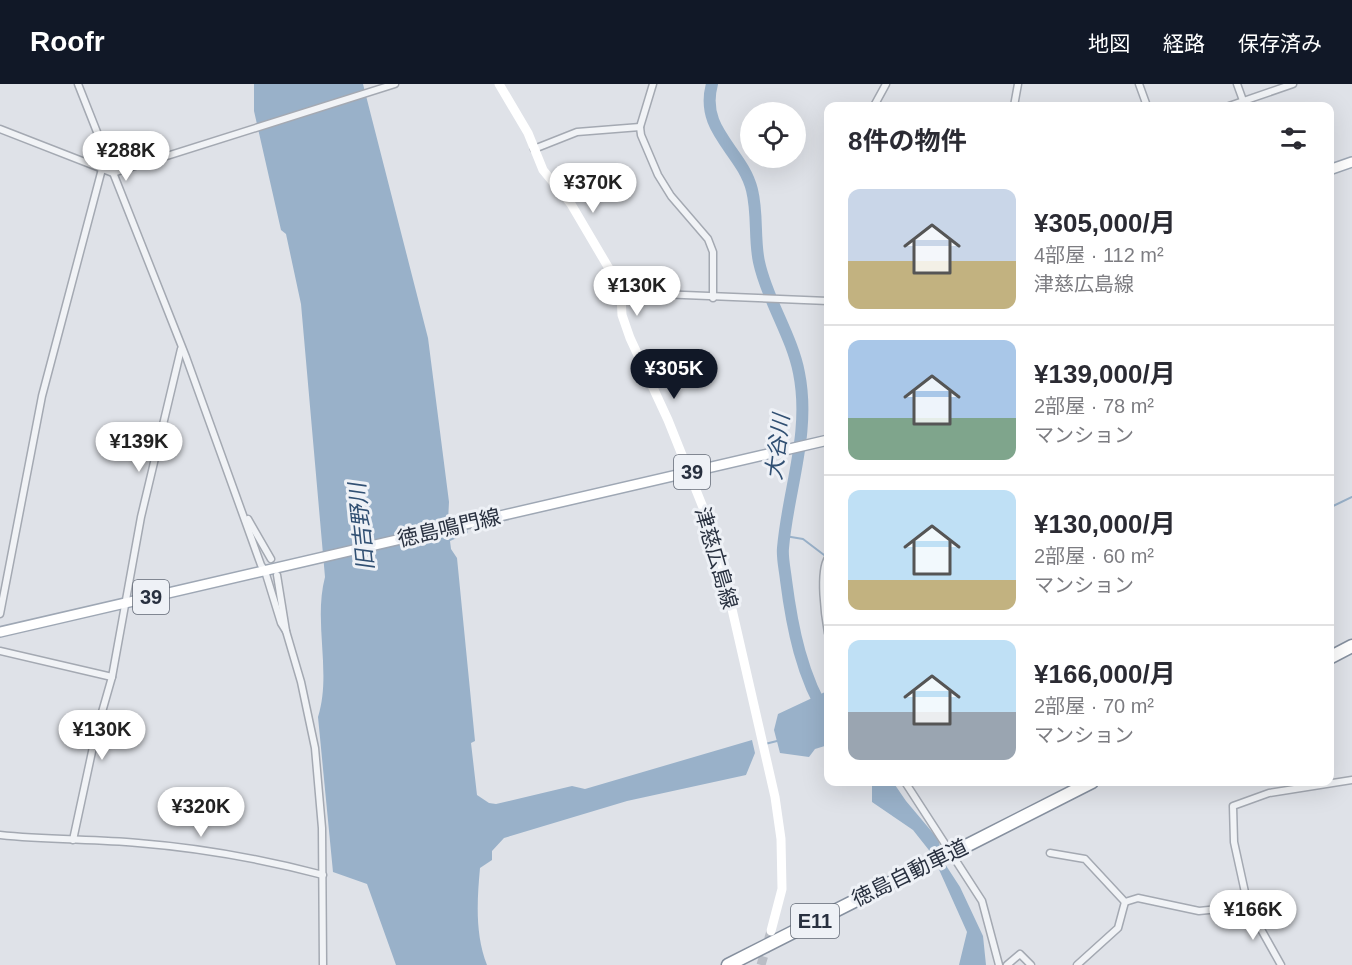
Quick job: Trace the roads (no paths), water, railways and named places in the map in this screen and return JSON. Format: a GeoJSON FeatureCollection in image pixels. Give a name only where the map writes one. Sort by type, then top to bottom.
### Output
{"type":"FeatureCollection","features":[{"type":"Feature","properties":{"kind":"highway"},"geometry":{"type":"LineString","coordinates":[[1334,655],[1352,646]]}},
{"type":"Feature","properties":{"kind":"highway","name":"徳島自動車道"},"geometry":{"type":"LineString","coordinates":[[729,965],[1084,786]]}},
{"type":"Feature","properties":{"kind":"main road","name":"津慈広島線"},"geometry":{"type":"LineString","coordinates":[[499,84],[515,108],[551,182],[571,204],[597,245],[621,296],[622,315],[630,338],[690,472],[721,561],[769,763],[781,839],[782,889],[771,931]]}},
{"type":"Feature","properties":{"kind":"main road"},"geometry":{"type":"LineString","coordinates":[[1334,168],[1352,162]]}},
{"type":"Feature","properties":{"kind":"main road","name":"徳島鳴門線"},"geometry":{"type":"LineString","coordinates":[[0,632],[824,441]]}},
{"type":"Feature","properties":{"kind":"street"},"geometry":{"type":"LineString","coordinates":[[78,84],[243,510],[265,571],[280,623],[286,631]]}},
{"type":"Feature","properties":{"kind":"street"},"geometry":{"type":"LineString","coordinates":[[0,129],[113,173],[395,84]]}},
{"type":"Feature","properties":{"kind":"street"},"geometry":{"type":"LineString","coordinates":[[653,84],[640,127],[645,148],[671,196],[708,239],[712,252],[713,298]]}},
{"type":"Feature","properties":{"kind":"street"},"geometry":{"type":"LineString","coordinates":[[876,102],[886,84]]}},
{"type":"Feature","properties":{"kind":"street"},"geometry":{"type":"LineString","coordinates":[[1015,102],[1018,84]]}},
{"type":"Feature","properties":{"kind":"street"},"geometry":{"type":"LineString","coordinates":[[1139,84],[1146,102]]}},
{"type":"Feature","properties":{"kind":"street"},"geometry":{"type":"LineString","coordinates":[[1237,84],[1243,102]]}},
{"type":"Feature","properties":{"kind":"street"},"geometry":{"type":"LineString","coordinates":[[1249,102],[1293,84]]}},
{"type":"Feature","properties":{"kind":"street"},"geometry":{"type":"LineString","coordinates":[[534,149],[577,132],[640,127]]}},
{"type":"Feature","properties":{"kind":"street"},"geometry":{"type":"LineString","coordinates":[[0,614],[42,396],[102,169]]}},
{"type":"Feature","properties":{"kind":"street"},"geometry":{"type":"LineString","coordinates":[[621,296],[635,293],[713,298],[788,297],[824,301]]}},
{"type":"Feature","properties":{"kind":"street"},"geometry":{"type":"LineString","coordinates":[[73,840],[96,733],[112,677],[124,604],[181,349]]}},
{"type":"Feature","properties":{"kind":"street"},"geometry":{"type":"LineString","coordinates":[[243,510],[271,559]]}},
{"type":"Feature","properties":{"kind":"street"},"geometry":{"type":"LineString","coordinates":[[277,575],[286,631],[301,682],[315,748],[324,875],[323,965]]}},
{"type":"Feature","properties":{"kind":"street"},"geometry":{"type":"LineString","coordinates":[[0,651],[112,677]]}},
{"type":"Feature","properties":{"kind":"street"},"geometry":{"type":"LineString","coordinates":[[1334,783],[1352,780]]}},
{"type":"Feature","properties":{"kind":"street"},"geometry":{"type":"LineString","coordinates":[[907,786],[935,825],[960,870],[982,901],[999,965]]}},
{"type":"Feature","properties":{"kind":"street"},"geometry":{"type":"LineString","coordinates":[[1281,965],[1248,906],[1234,842],[1233,806],[1269,793],[1314,786]]}},
{"type":"Feature","properties":{"kind":"street"},"geometry":{"type":"LineString","coordinates":[[0,835],[138,843],[219,852],[262,859],[324,875]]}},
{"type":"Feature","properties":{"kind":"street"},"geometry":{"type":"LineString","coordinates":[[1050,852],[1085,859],[1125,902]]}},
{"type":"Feature","properties":{"kind":"street"},"geometry":{"type":"LineString","coordinates":[[1125,902],[1138,897],[1199,911],[1248,906]]}},
{"type":"Feature","properties":{"kind":"street"},"geometry":{"type":"LineString","coordinates":[[1077,965],[1118,928],[1125,902]]}},
{"type":"Feature","properties":{"kind":"street"},"geometry":{"type":"LineString","coordinates":[[1006,965],[1020,954],[1031,965]]}},
{"type":"Feature","properties":{"kind":"water","name":"旧吉野川"},"geometry":{"type":"Polygon","coordinates":[[[254,84],[363,84],[428,338],[449,502],[448,521],[464,520],[468,533],[450,541],[451,549],[457,558],[475,741],[471,743],[477,795],[489,803],[496,804],[572,786],[585,789],[752,740],[755,753],[746,775],[627,801],[504,838],[492,851],[492,860],[480,868],[479,929],[487,965],[396,965],[367,884],[333,872],[318,717],[323,683],[321,612],[325,577],[301,304],[286,234],[281,230],[254,111],[254,84]]]}},
{"type":"Feature","properties":{"kind":"water"},"geometry":{"type":"Polygon","coordinates":[[[824,692],[824,746],[815,749],[809,757],[780,753],[774,730],[778,714],[824,692]]]}},
{"type":"Feature","properties":{"kind":"water"},"geometry":{"type":"Polygon","coordinates":[[[872,786],[896,786],[938,839],[945,864],[960,887],[983,936],[986,965],[959,965],[967,932],[932,854],[913,830],[872,802],[872,786]]]}},
{"type":"Feature","properties":{"kind":"waterway","name":"大谷川"},"geometry":{"type":"LineString","coordinates":[[712,84],[711,115],[723,140],[740,163],[752,190],[759,262],[791,345],[799,373],[802,395],[801,439],[786,526],[783,560],[791,616],[800,652],[811,686],[824,711]]}},
{"type":"Feature","properties":{"kind":"waterway"},"geometry":{"type":"LineString","coordinates":[[1334,506],[1352,497]]}},
{"type":"Feature","properties":{"kind":"waterway"},"geometry":{"type":"LineString","coordinates":[[785,536],[803,539],[824,555]]}},
{"type":"Feature","properties":{"kind":"waterway"},"geometry":{"type":"LineString","coordinates":[[765,744],[777,741]]}},
{"type":"Feature","properties":{"kind":"tunnel"},"geometry":{"type":"LineString","coordinates":[[761,965],[771,931]]}}]}
